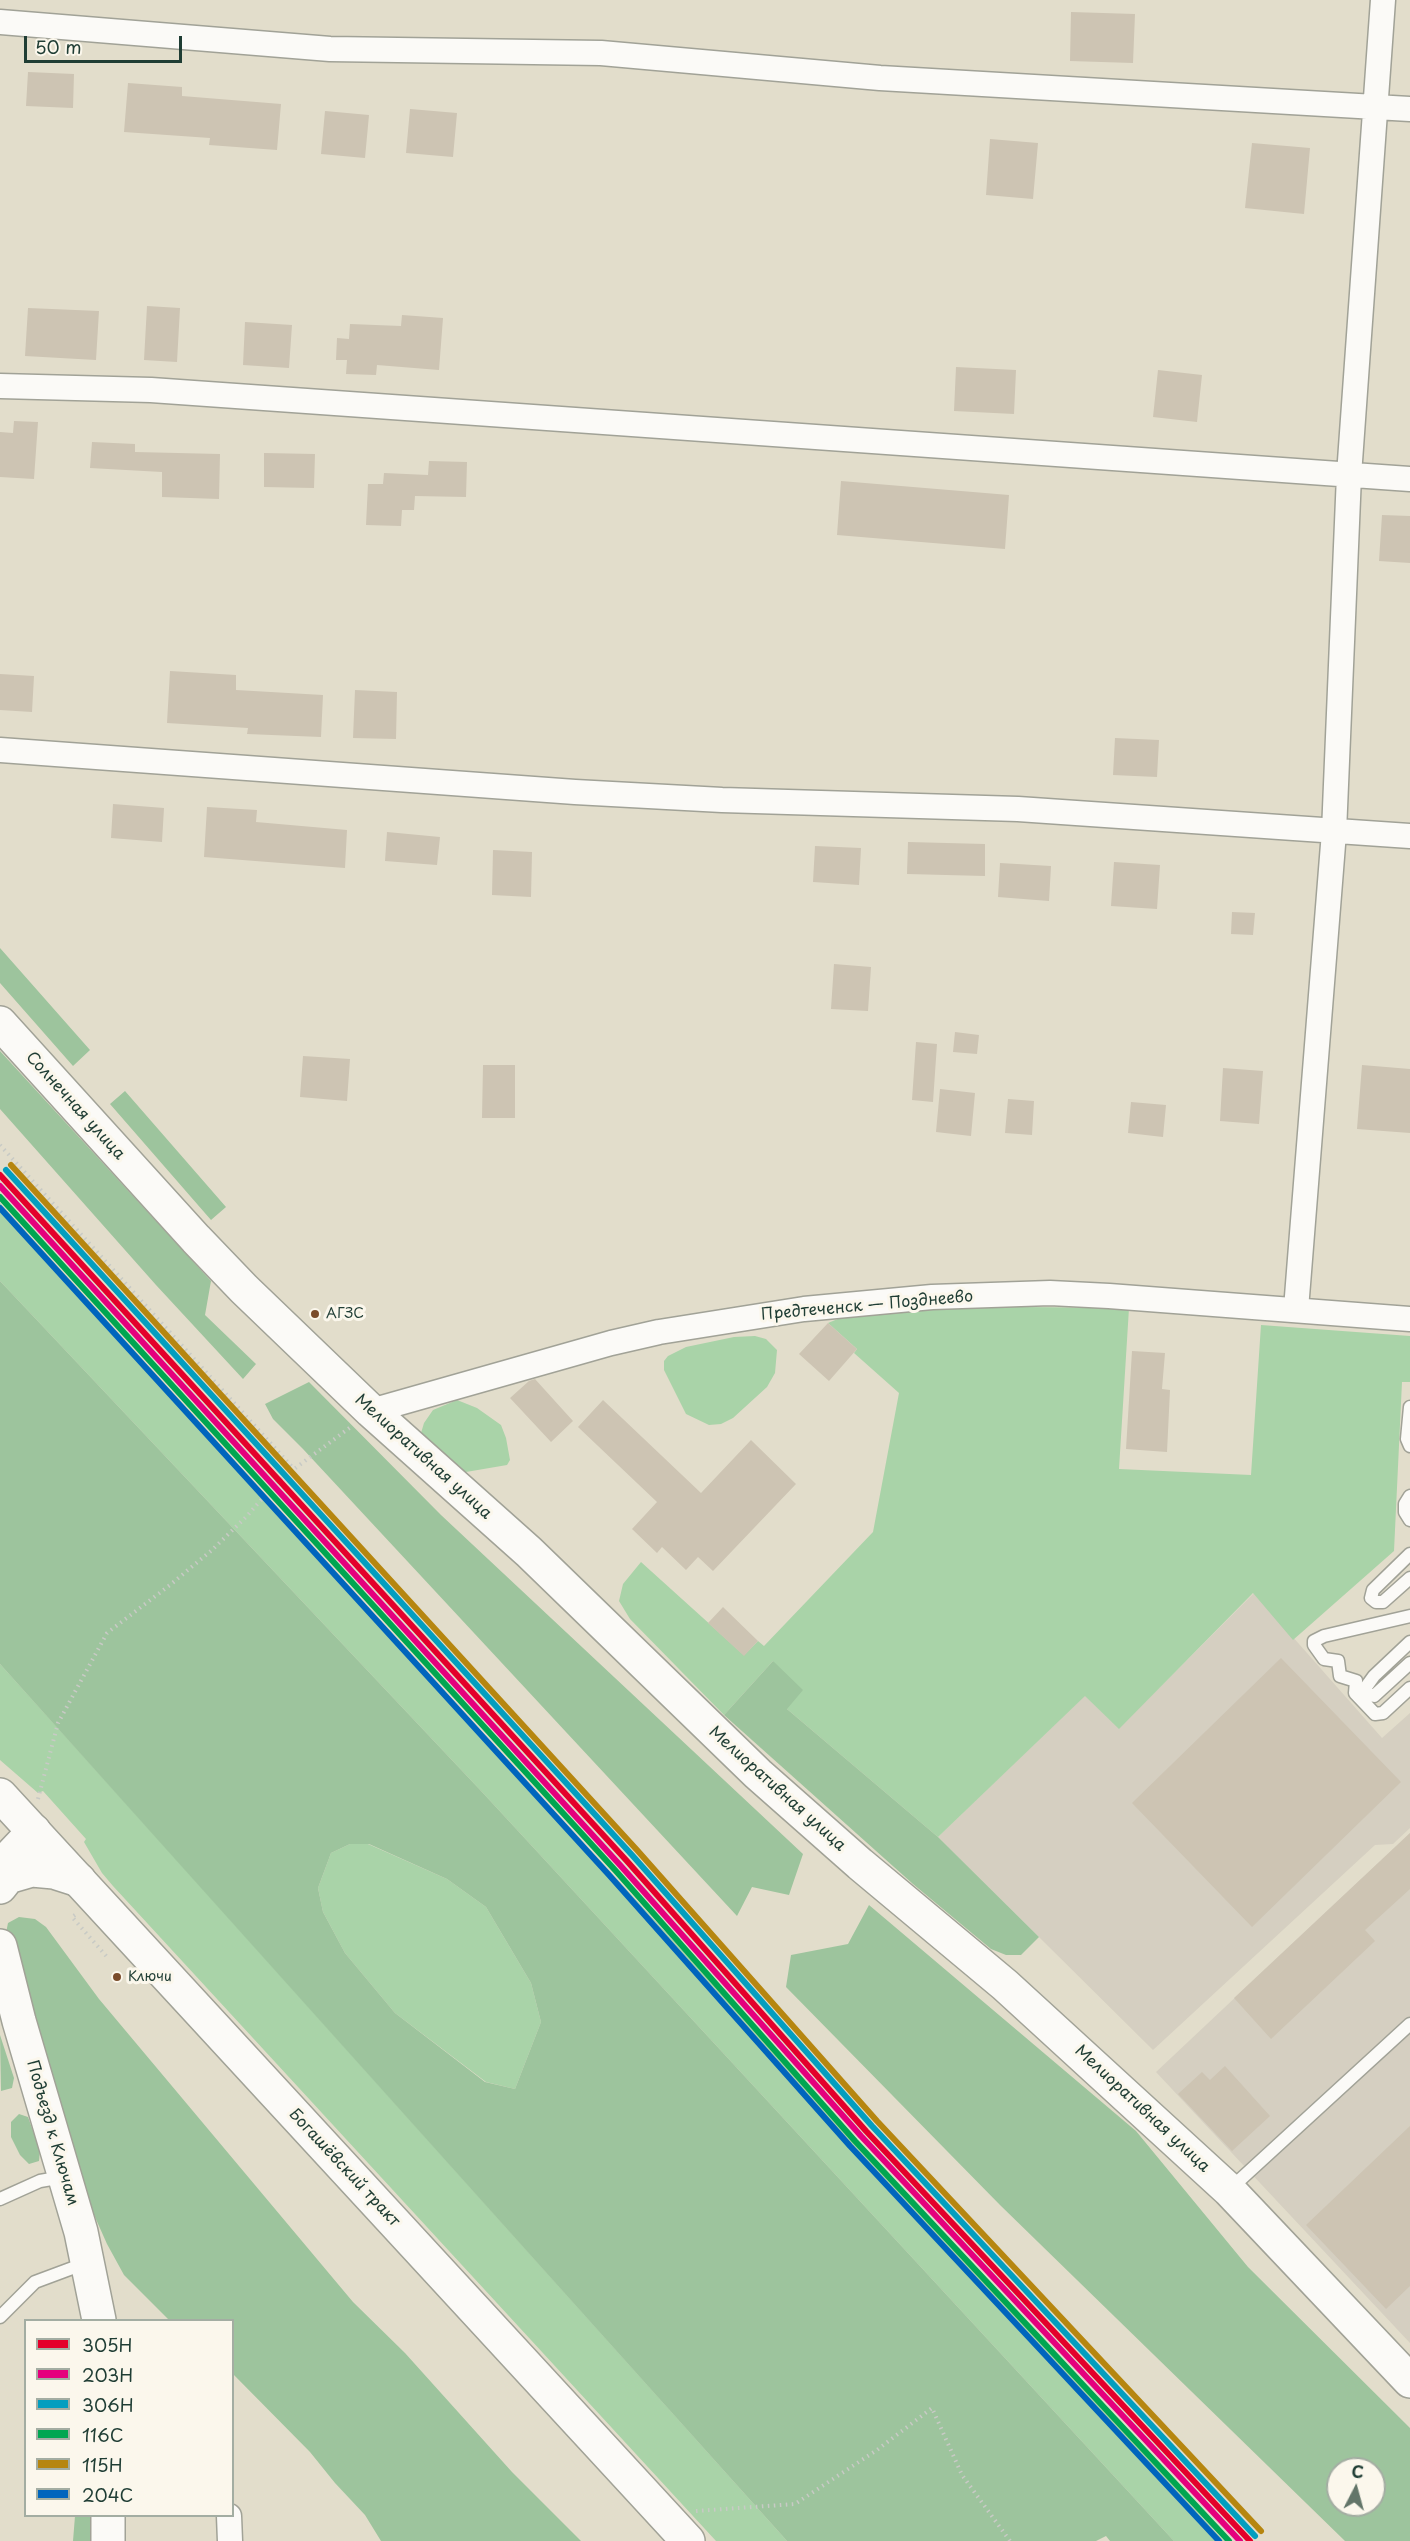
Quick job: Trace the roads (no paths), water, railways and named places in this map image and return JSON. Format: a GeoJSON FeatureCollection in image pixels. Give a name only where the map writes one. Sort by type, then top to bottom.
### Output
{"type":"FeatureCollection","features":[{"type":"Feature","properties":{"kind":"street"},"geometry":{"type":"LineString","coordinates":[[1296,1309],[1334,832],[1349,475],[1383,0]]}},
{"type":"Feature","properties":{"kind":"street"},"geometry":{"type":"LineString","coordinates":[[0,22],[330,49],[601,53],[880,78],[1410,109]]}},
{"type":"Feature","properties":{"kind":"street"},"geometry":{"type":"LineString","coordinates":[[0,386],[163,391],[1410,479]]}},
{"type":"Feature","properties":{"kind":"street"},"geometry":{"type":"LineString","coordinates":[[0,750],[575,792],[722,800],[1018,809],[1410,836]]}},
{"type":"Feature","properties":{"kind":"street","name":"Солнечная улица"},"geometry":{"type":"LineString","coordinates":[[0,1023],[151,1190]]}},
{"type":"Feature","properties":{"kind":"street","name":"Мелиоративная улица"},"geometry":{"type":"LineString","coordinates":[[151,1190],[244,1289],[372,1412],[524,1548],[758,1774],[860,1864],[1005,1985],[1229,2190],[1410,2381]]}},
{"type":"Feature","properties":{"kind":"street","name":"Предтеченск — Позднеево"},"geometry":{"type":"LineString","coordinates":[[372,1412],[611,1343],[659,1332],[804,1309],[932,1297],[1050,1293],[1410,1319]]}},
{"type":"Feature","properties":{"kind":"street","name":"Богашёвский тракт"},"geometry":{"type":"LineString","coordinates":[[0,1795],[688,2541]]}},
{"type":"Feature","properties":{"kind":"street"},"geometry":{"type":"LineString","coordinates":[[0,1867],[34,1831]]}},
{"type":"Feature","properties":{"kind":"street"},"geometry":{"type":"LineString","coordinates":[[0,1887],[8,1877],[32,1870],[54,1872],[79,1880]]}},
{"type":"Feature","properties":{"kind":"street","name":"Подъезд к Ключам"},"geometry":{"type":"LineString","coordinates":[[0,1946],[88,2263],[99,2319]]}},
{"type":"Feature","properties":{"kind":"street"},"geometry":{"type":"LineString","coordinates":[[108,2517],[108,2541]]}},
{"type":"Feature","properties":{"kind":"street"},"geometry":{"type":"LineString","coordinates":[[229,2517],[230,2541]]}},
{"type":"Feature","properties":{"kind":"lane"},"geometry":{"type":"LineString","coordinates":[[1410,1407],[1407,1439],[1410,1446]]}},
{"type":"Feature","properties":{"kind":"lane"},"geometry":{"type":"LineString","coordinates":[[1410,1496],[1405,1504],[1405,1512],[1410,1520]]}},
{"type":"Feature","properties":{"kind":"lane"},"geometry":{"type":"LineString","coordinates":[[1410,1554],[1373,1590],[1371,1598],[1376,1602],[1383,1602],[1410,1578]]}},
{"type":"Feature","properties":{"kind":"lane"},"geometry":{"type":"LineString","coordinates":[[1410,1616],[1317,1638],[1314,1645],[1324,1659],[1338,1661],[1340,1676],[1356,1681],[1355,1693],[1375,1714],[1383,1713],[1410,1688]]}},
{"type":"Feature","properties":{"kind":"lane"},"geometry":{"type":"LineString","coordinates":[[1410,1642],[1374,1676],[1366,1687],[1366,1693],[1374,1696],[1410,1663]]}},
{"type":"Feature","properties":{"kind":"lane"},"geometry":{"type":"LineString","coordinates":[[1229,2190],[1410,2024]]}},
{"type":"Feature","properties":{"kind":"lane"},"geometry":{"type":"LineString","coordinates":[[0,2199],[40,2181],[64,2176]]}},
{"type":"Feature","properties":{"kind":"lane"},"geometry":{"type":"LineString","coordinates":[[0,2317],[35,2282],[88,2263]]}},
{"type":"Feature","properties":{"kind":"place","name":"АГЗС"},"geometry":{"type":"Point","coordinates":[315,1314]}},
{"type":"Feature","properties":{"kind":"place","name":"Ключи"},"geometry":{"type":"Point","coordinates":[117,1977]}}]}
